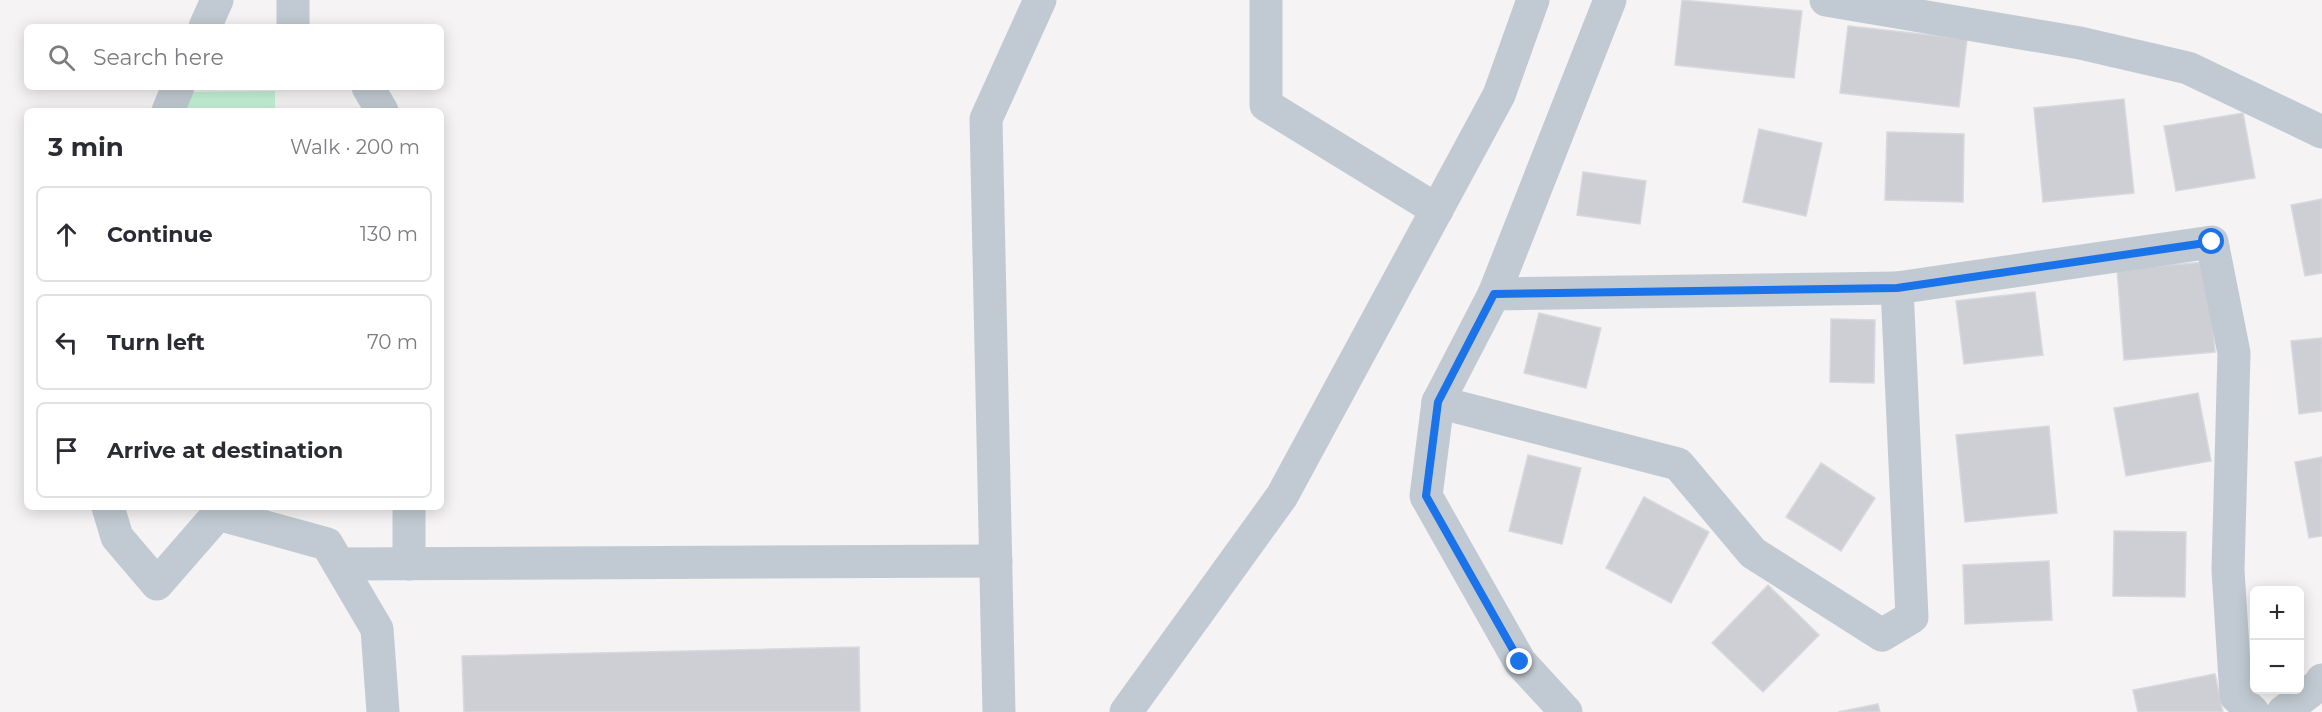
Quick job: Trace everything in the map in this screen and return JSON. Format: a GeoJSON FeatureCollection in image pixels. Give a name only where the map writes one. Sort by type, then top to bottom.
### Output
{"type":"FeatureCollection","features":[{"type":"Feature","properties":{"kind":"street"},"geometry":{"type":"LineString","coordinates":[[206,24],[217,0]]}},
{"type":"Feature","properties":{"kind":"street"},"geometry":{"type":"LineString","coordinates":[[293,0],[293,24]]}},
{"type":"Feature","properties":{"kind":"street"},"geometry":{"type":"LineString","coordinates":[[999,712],[986,118],[1040,0]]}},
{"type":"Feature","properties":{"kind":"street"},"geometry":{"type":"LineString","coordinates":[[1266,0],[1266,105],[1437,210]]}},
{"type":"Feature","properties":{"kind":"street"},"geometry":{"type":"LineString","coordinates":[[1126,712],[1282,496],[1499,95],[1533,0]]}},
{"type":"Feature","properties":{"kind":"street"},"geometry":{"type":"LineString","coordinates":[[1566,712],[1520,662],[1426,496],[1438,402],[1494,294],[1610,0]]}},
{"type":"Feature","properties":{"kind":"street"},"geometry":{"type":"LineString","coordinates":[[1826,0],[2080,43],[2188,68],[2322,132]]}},
{"type":"Feature","properties":{"kind":"street"},"geometry":{"type":"LineString","coordinates":[[169,108],[177,90]]}},
{"type":"Feature","properties":{"kind":"street"},"geometry":{"type":"LineString","coordinates":[[370,90],[380,108]]}},
{"type":"Feature","properties":{"kind":"street"},"geometry":{"type":"LineString","coordinates":[[1494,294],[1897,288],[2212,242],[2234,353],[2228,570],[2236,696],[2253,712]]}},
{"type":"Feature","properties":{"kind":"street"},"geometry":{"type":"LineString","coordinates":[[1438,402],[1678,464],[1754,553],[1882,635],[1912,617],[1897,288]]}},
{"type":"Feature","properties":{"kind":"street"},"geometry":{"type":"LineString","coordinates":[[109,510],[117,537],[157,584],[219,510],[327,544],[377,629],[383,712]]}},
{"type":"Feature","properties":{"kind":"street"},"geometry":{"type":"LineString","coordinates":[[409,510],[409,564]]}},
{"type":"Feature","properties":{"kind":"street"},"geometry":{"type":"LineString","coordinates":[[339,564],[996,561]]}},
{"type":"Feature","properties":{"kind":"street"},"geometry":{"type":"LineString","coordinates":[[2283,712],[2319,685],[2322,680]]}},
{"type":"Feature","properties":{"kind":"green space"},"geometry":{"type":"Polygon","coordinates":[[[275,91],[275,108],[184,108],[184,92],[275,91]]]}},
{"type":"Feature","properties":{"kind":"building"},"geometry":{"type":"Polygon","coordinates":[[[1682,0],[1802,11],[1794,78],[1675,65],[1682,0]]]}},
{"type":"Feature","properties":{"kind":"building"},"geometry":{"type":"Polygon","coordinates":[[[1848,26],[1967,39],[1959,107],[1840,93],[1848,26]]]}},
{"type":"Feature","properties":{"kind":"building"},"geometry":{"type":"Polygon","coordinates":[[[2124,99],[2134,193],[2043,202],[2034,108],[2124,99]]]}},
{"type":"Feature","properties":{"kind":"building"},"geometry":{"type":"Polygon","coordinates":[[[2243,113],[2255,178],[2176,191],[2164,126],[2243,113]]]}},
{"type":"Feature","properties":{"kind":"building"},"geometry":{"type":"Polygon","coordinates":[[[1759,129],[1822,143],[1806,216],[1743,202],[1759,129]]]}},
{"type":"Feature","properties":{"kind":"building"},"geometry":{"type":"Polygon","coordinates":[[[1887,132],[1964,134],[1963,202],[1885,200],[1887,132]]]}},
{"type":"Feature","properties":{"kind":"building"},"geometry":{"type":"Polygon","coordinates":[[[1583,172],[1646,181],[1640,224],[1577,215],[1583,172]]]}},
{"type":"Feature","properties":{"kind":"building"},"geometry":{"type":"Polygon","coordinates":[[[2322,199],[2322,273],[2305,276],[2291,205],[2322,199]]]}},
{"type":"Feature","properties":{"kind":"building"},"geometry":{"type":"Polygon","coordinates":[[[2207,262],[2215,352],[2124,360],[2117,269],[2207,262]]]}},
{"type":"Feature","properties":{"kind":"building"},"geometry":{"type":"Polygon","coordinates":[[[2035,292],[2043,355],[1964,364],[1956,301],[2035,292]]]}},
{"type":"Feature","properties":{"kind":"building"},"geometry":{"type":"Polygon","coordinates":[[[1539,313],[1601,328],[1586,388],[1524,373],[1539,313]]]}},
{"type":"Feature","properties":{"kind":"building"},"geometry":{"type":"Polygon","coordinates":[[[1831,319],[1875,320],[1874,383],[1830,382],[1831,319]]]}},
{"type":"Feature","properties":{"kind":"building"},"geometry":{"type":"Polygon","coordinates":[[[2322,338],[2322,411],[2299,414],[2291,341],[2322,338]]]}},
{"type":"Feature","properties":{"kind":"building"},"geometry":{"type":"Polygon","coordinates":[[[2198,393],[2211,461],[2126,476],[2114,408],[2198,393]]]}},
{"type":"Feature","properties":{"kind":"building"},"geometry":{"type":"Polygon","coordinates":[[[2049,426],[2057,513],[1965,522],[1956,435],[2049,426]]]}},
{"type":"Feature","properties":{"kind":"building"},"geometry":{"type":"Polygon","coordinates":[[[1528,455],[1581,468],[1562,544],[1509,531],[1528,455]]]}},
{"type":"Feature","properties":{"kind":"building"},"geometry":{"type":"Polygon","coordinates":[[[2322,457],[2322,536],[2309,538],[2295,462],[2322,457]]]}},
{"type":"Feature","properties":{"kind":"building"},"geometry":{"type":"Polygon","coordinates":[[[1821,463],[1875,498],[1841,551],[1786,517],[1821,463]]]}},
{"type":"Feature","properties":{"kind":"building"},"geometry":{"type":"Polygon","coordinates":[[[1644,497],[1709,532],[1671,603],[1606,568],[1644,497]]]}},
{"type":"Feature","properties":{"kind":"building"},"geometry":{"type":"Polygon","coordinates":[[[2114,531],[2186,532],[2185,597],[2113,596],[2114,531]]]}},
{"type":"Feature","properties":{"kind":"building"},"geometry":{"type":"Polygon","coordinates":[[[2049,561],[2052,620],[1965,624],[1963,565],[2049,561]]]}},
{"type":"Feature","properties":{"kind":"building"},"geometry":{"type":"Polygon","coordinates":[[[1768,585],[1819,635],[1763,692],[1712,643],[1768,585]]]}},
{"type":"Feature","properties":{"kind":"building"},"geometry":{"type":"Polygon","coordinates":[[[859,647],[860,712],[464,712],[462,656],[859,647]]]}},
{"type":"Feature","properties":{"kind":"building"},"geometry":{"type":"Polygon","coordinates":[[[2215,674],[2223,712],[2138,712],[2133,690],[2215,674]]]}},
{"type":"Feature","properties":{"kind":"building"},"geometry":{"type":"Polygon","coordinates":[[[1878,704],[1880,712],[1838,712],[1878,704]]]}},
{"type":"Feature","properties":{"kind":"route"},"geometry":{"type":"LineString","coordinates":[[1520,662],[1426,496],[1438,402],[1494,294],[1897,288],[2212,242]]}}]}
